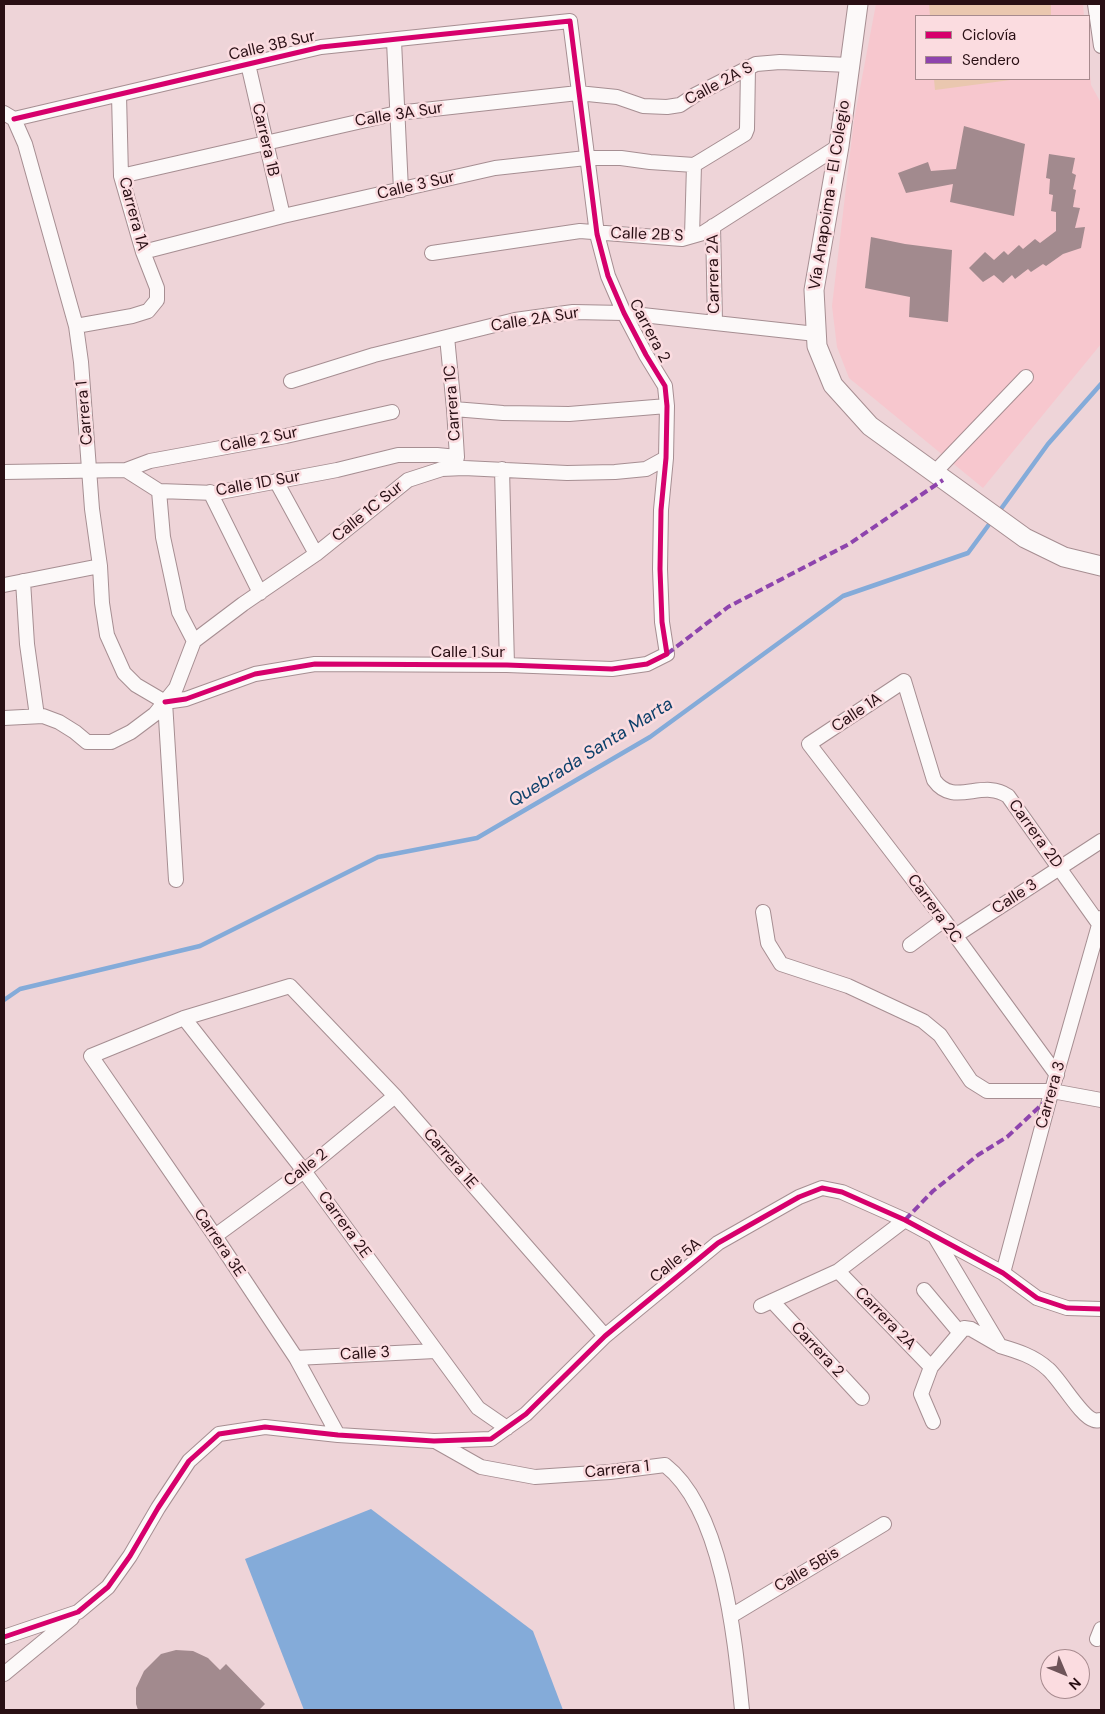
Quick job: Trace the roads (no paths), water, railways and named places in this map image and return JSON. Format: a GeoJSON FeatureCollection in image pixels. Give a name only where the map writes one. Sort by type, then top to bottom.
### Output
{"type":"FeatureCollection","features":[{"type":"Feature","properties":{"kind":"main road","name":"Vía Anapoima - El Colegio"},"geometry":{"type":"LineString","coordinates":[[858,4],[838,146],[814,290],[817,346],[834,385],[870,426],[1025,538],[1064,557],[1101,566]]}},
{"type":"Feature","properties":{"kind":"street"},"geometry":{"type":"LineString","coordinates":[[1095,4],[1101,46]]}},
{"type":"Feature","properties":{"kind":"street","name":"Calle 3B Sur"},"geometry":{"type":"LineString","coordinates":[[9,116],[119,95],[321,47],[394,41],[570,21]]}},
{"type":"Feature","properties":{"kind":"street","name":"Carrera 2"},"geometry":{"type":"LineString","coordinates":[[570,21],[597,234],[608,276],[624,313],[665,386],[667,406],[666,458],[661,510],[660,569],[662,622],[667,654]]}},
{"type":"Feature","properties":{"kind":"street"},"geometry":{"type":"LineString","coordinates":[[394,41],[401,190]]}},
{"type":"Feature","properties":{"kind":"street","name":"Calle 2A S"},"geometry":{"type":"LineString","coordinates":[[680,105],[695,95],[756,64],[780,62],[849,65]]}},
{"type":"Feature","properties":{"kind":"street","name":"Carrera 1B"},"geometry":{"type":"LineString","coordinates":[[248,64],[283,216]]}},
{"type":"Feature","properties":{"kind":"street"},"geometry":{"type":"LineString","coordinates":[[694,165],[745,134],[747,129],[748,67]]}},
{"type":"Feature","properties":{"kind":"street","name":"Calle 3A Sur"},"geometry":{"type":"LineString","coordinates":[[121,176],[397,113],[578,93],[617,97],[643,106],[667,107],[680,105]]}},
{"type":"Feature","properties":{"kind":"street","name":"Carrera 1A"},"geometry":{"type":"LineString","coordinates":[[76,326],[132,316],[148,311],[156,300],[157,288],[142,252],[121,176],[119,95]]}},
{"type":"Feature","properties":{"kind":"street","name":"Carrera 1"},"geometry":{"type":"LineString","coordinates":[[9,116],[25,144],[76,326],[81,362],[92,509],[107,635],[124,673],[136,685],[166,702]]}},
{"type":"Feature","properties":{"kind":"street","name":"Calle 2B S"},"geometry":{"type":"LineString","coordinates":[[432,253],[580,231],[597,234],[682,239],[703,233],[838,146]]}},
{"type":"Feature","properties":{"kind":"street","name":"Calle 3 Sur"},"geometry":{"type":"LineString","coordinates":[[142,252],[283,216],[494,168],[586,158],[621,158],[694,165]]}},
{"type":"Feature","properties":{"kind":"street","name":"Carrera 2A"},"geometry":{"type":"LineString","coordinates":[[692,236],[694,165]]}},
{"type":"Feature","properties":{"kind":"street","name":"Carrera 2A"},"geometry":{"type":"LineString","coordinates":[[713,226],[715,322]]}},
{"type":"Feature","properties":{"kind":"street","name":"Calle 2A Sur"},"geometry":{"type":"LineString","coordinates":[[291,381],[374,355],[515,320],[573,312],[624,313],[816,334]]}},
{"type":"Feature","properties":{"kind":"street","name":"Carrera 1C"},"geometry":{"type":"LineString","coordinates":[[448,337],[456,462]]}},
{"type":"Feature","properties":{"kind":"street"},"geometry":{"type":"LineString","coordinates":[[934,473],[1026,377]]}},
{"type":"Feature","properties":{"kind":"street"},"geometry":{"type":"LineString","coordinates":[[454,409],[503,413],[569,414],[667,406]]}},
{"type":"Feature","properties":{"kind":"street","name":"Calle 2 Sur"},"geometry":{"type":"LineString","coordinates":[[126,470],[150,461],[286,436],[392,412]]}},
{"type":"Feature","properties":{"kind":"street","name":"Calle 1D Sur"},"geometry":{"type":"LineString","coordinates":[[159,491],[210,492],[337,470],[398,456],[438,455],[456,462]]}},
{"type":"Feature","properties":{"kind":"street","name":"Calle 1C Sur"},"geometry":{"type":"LineString","coordinates":[[194,641],[316,554],[408,480],[442,469],[456,462],[502,469],[567,473],[646,469],[666,458]]}},
{"type":"Feature","properties":{"kind":"street"},"geometry":{"type":"LineString","coordinates":[[502,469],[507,665]]}},
{"type":"Feature","properties":{"kind":"street"},"geometry":{"type":"LineString","coordinates":[[4,472],[126,470],[159,491],[163,537],[178,612],[194,641],[176,688],[166,702],[155,714],[131,732],[111,742],[87,742],[59,722],[43,716],[4,718]]}},
{"type":"Feature","properties":{"kind":"street"},"geometry":{"type":"LineString","coordinates":[[276,481],[316,554]]}},
{"type":"Feature","properties":{"kind":"street"},"geometry":{"type":"LineString","coordinates":[[210,492],[260,593]]}},
{"type":"Feature","properties":{"kind":"street"},"geometry":{"type":"LineString","coordinates":[[4,584],[100,566]]}},
{"type":"Feature","properties":{"kind":"street"},"geometry":{"type":"LineString","coordinates":[[24,581],[27,644],[37,716]]}},
{"type":"Feature","properties":{"kind":"street","name":"Calle 1 Sur"},"geometry":{"type":"LineString","coordinates":[[166,702],[186,699],[267,670],[315,664],[507,665],[612,669],[647,664],[667,654]]}},
{"type":"Feature","properties":{"kind":"street","name":"Calle 1A"},"geometry":{"type":"LineString","coordinates":[[810,744],[904,681]]}},
{"type":"Feature","properties":{"kind":"street","name":"Carrera 2D"},"geometry":{"type":"LineString","coordinates":[[904,681],[934,780],[939,788],[950,793],[1001,791],[1008,796],[1059,868],[1100,921]]}},
{"type":"Feature","properties":{"kind":"street"},"geometry":{"type":"LineString","coordinates":[[166,702],[176,880]]}},
{"type":"Feature","properties":{"kind":"street","name":"Carrera 2C"},"geometry":{"type":"LineString","coordinates":[[810,744],[944,920],[1056,1075]]}},
{"type":"Feature","properties":{"kind":"street","name":"Calle 3"},"geometry":{"type":"LineString","coordinates":[[955,936],[1101,841]]}},
{"type":"Feature","properties":{"kind":"street"},"geometry":{"type":"LineString","coordinates":[[762,912],[768,943],[780,964],[848,986],[923,1021],[940,1036],[971,1081],[987,1091],[1052,1091],[1101,1100]]}},
{"type":"Feature","properties":{"kind":"street"},"geometry":{"type":"LineString","coordinates":[[910,945],[944,920]]}},
{"type":"Feature","properties":{"kind":"street","name":"Carrera 3"},"geometry":{"type":"LineString","coordinates":[[1003,1273],[1056,1075],[1100,921]]}},
{"type":"Feature","properties":{"kind":"street","name":"Carrera 1E"},"geometry":{"type":"LineString","coordinates":[[184,1018],[290,986],[395,1096],[605,1336]]}},
{"type":"Feature","properties":{"kind":"street","name":"Carrera 3E"},"geometry":{"type":"LineString","coordinates":[[184,1018],[91,1056],[215,1236],[296,1358],[338,1435]]}},
{"type":"Feature","properties":{"kind":"street","name":"Carrera 2E"},"geometry":{"type":"LineString","coordinates":[[184,1018],[304,1171],[478,1408],[507,1428]]}},
{"type":"Feature","properties":{"kind":"street","name":"Calle 2"},"geometry":{"type":"LineString","coordinates":[[215,1236],[304,1171],[395,1096]]}},
{"type":"Feature","properties":{"kind":"street","name":"Calle 5A"},"geometry":{"type":"LineString","coordinates":[[4,1674],[108,1586],[130,1556],[158,1508],[189,1461],[219,1434],[265,1427],[338,1435],[434,1441],[491,1439],[526,1414],[605,1336],[718,1243],[799,1197],[822,1188],[842,1192],[906,1220],[1003,1273],[1036,1298],[1067,1308],[1101,1309]]}},
{"type":"Feature","properties":{"kind":"street"},"geometry":{"type":"LineString","coordinates":[[838,1271],[906,1220]]}},
{"type":"Feature","properties":{"kind":"street"},"geometry":{"type":"LineString","coordinates":[[934,1236],[1000,1346]]}},
{"type":"Feature","properties":{"kind":"street","name":"Carrera 2"},"geometry":{"type":"LineString","coordinates":[[838,1271],[766,1304],[862,1398]]}},
{"type":"Feature","properties":{"kind":"street","name":"Carrera 2A"},"geometry":{"type":"LineString","coordinates":[[838,1271],[931,1367]]}},
{"type":"Feature","properties":{"kind":"street"},"geometry":{"type":"LineString","coordinates":[[924,1290],[960,1333]]}},
{"type":"Feature","properties":{"kind":"street"},"geometry":{"type":"LineString","coordinates":[[933,1422],[921,1394],[931,1367],[964,1328],[971,1329],[1000,1346],[1024,1353],[1047,1368],[1083,1412],[1093,1420],[1101,1420]]}},
{"type":"Feature","properties":{"kind":"street","name":"Calle 3"},"geometry":{"type":"LineString","coordinates":[[296,1358],[435,1350]]}},
{"type":"Feature","properties":{"kind":"street","name":"Carrera 1"},"geometry":{"type":"LineString","coordinates":[[434,1441],[481,1467],[535,1478],[665,1465],[674,1472],[690,1494],[705,1520],[713,1544],[730,1616],[742,1710]]}},
{"type":"Feature","properties":{"kind":"street","name":"Calle 5Bis"},"geometry":{"type":"LineString","coordinates":[[730,1616],[884,1524]]}},
{"type":"Feature","properties":{"kind":"street"},"geometry":{"type":"LineString","coordinates":[[4,1636],[78,1612]]}},
{"type":"Feature","properties":{"kind":"water"},"geometry":{"type":"Polygon","coordinates":[[[371,1509],[533,1631],[563,1710],[304,1710],[245,1559],[371,1509]]]}},
{"type":"Feature","properties":{"kind":"waterway","name":"Quebrada Santa Marta"},"geometry":{"type":"LineString","coordinates":[[998,513],[1048,444],[1101,384]]}},
{"type":"Feature","properties":{"kind":"waterway","name":"Quebrada Santa Marta"},"geometry":{"type":"LineString","coordinates":[[4,1000],[20,989],[200,946],[378,857],[477,838],[650,737],[843,596],[968,553],[993,519]]}}]}
